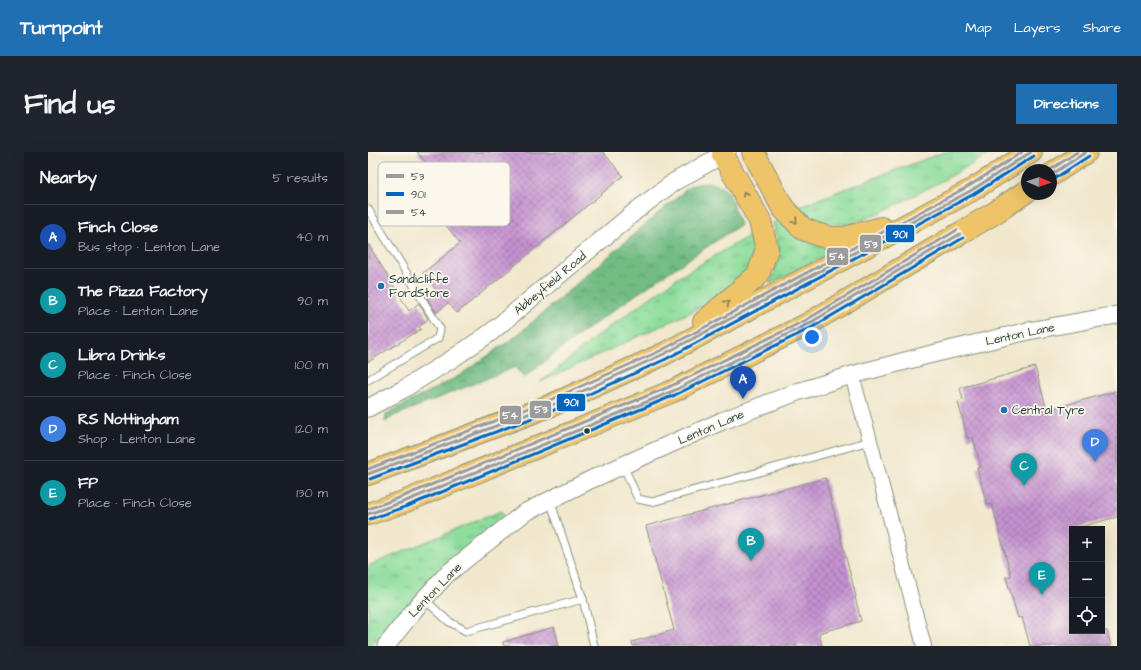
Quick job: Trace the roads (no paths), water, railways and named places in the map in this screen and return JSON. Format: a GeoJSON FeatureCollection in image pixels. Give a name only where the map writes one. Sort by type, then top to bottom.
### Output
{"type":"FeatureCollection","features":[{"type":"Feature","properties":{"kind":"highway"},"geometry":{"type":"LineString","coordinates":[[754,152],[783,208],[803,229],[831,238],[844,238],[874,230],[953,200]]}},
{"type":"Feature","properties":{"kind":"highway"},"geometry":{"type":"LineString","coordinates":[[368,474],[552,405],[664,354],[972,190],[1031,152]]}},
{"type":"Feature","properties":{"kind":"highway"},"geometry":{"type":"LineString","coordinates":[[1057,171],[1086,152]]}},
{"type":"Feature","properties":{"kind":"highway"},"geometry":{"type":"LineString","coordinates":[[664,354],[758,276],[767,248],[760,221],[723,153]]}},
{"type":"Feature","properties":{"kind":"highway"},"geometry":{"type":"LineString","coordinates":[[368,518],[680,388],[808,324],[996,212],[1021,195]]}},
{"type":"Feature","properties":{"kind":"highway"},"geometry":{"type":"LineString","coordinates":[[368,514],[406,501]]}},
{"type":"Feature","properties":{"kind":"street","name":"Abbeyfield Road"},"geometry":{"type":"LineString","coordinates":[[368,408],[402,390],[490,333],[636,210],[674,182],[723,153]]}},
{"type":"Feature","properties":{"kind":"street","name":"Lenton Lane"},"geometry":{"type":"LineString","coordinates":[[386,646],[415,609],[447,574],[512,522],[524,513],[623,465],[722,421],[797,392],[852,375],[928,355],[1028,332],[1117,314]]}},
{"type":"Feature","properties":{"kind":"street"},"geometry":{"type":"LineString","coordinates":[[852,375],[924,646]]}},
{"type":"Feature","properties":{"kind":"lane"},"geometry":{"type":"LineString","coordinates":[[368,209],[378,226]]}},
{"type":"Feature","properties":{"kind":"lane"},"geometry":{"type":"LineString","coordinates":[[368,380],[438,338],[440,329],[378,226]]}},
{"type":"Feature","properties":{"kind":"lane"},"geometry":{"type":"LineString","coordinates":[[623,465],[638,499],[652,502],[870,441]]}},
{"type":"Feature","properties":{"kind":"lane"},"geometry":{"type":"LineString","coordinates":[[550,500],[583,598],[594,646]]}},
{"type":"Feature","properties":{"kind":"lane"},"geometry":{"type":"LineString","coordinates":[[424,599],[448,621],[466,632],[583,598]]}},
{"type":"Feature","properties":{"kind":"place","name":"Sandicliffe FordStore"},"geometry":{"type":"Point","coordinates":[381,286]}},
{"type":"Feature","properties":{"kind":"place","name":"Finch Close"},"geometry":{"type":"Point","coordinates":[743,399]}},
{"type":"Feature","properties":{"kind":"place","name":"Central Tyre"},"geometry":{"type":"Point","coordinates":[1004,410]}},
{"type":"Feature","properties":{"kind":"place","name":"RS Nottingham"},"geometry":{"type":"Point","coordinates":[1095,462]}},
{"type":"Feature","properties":{"kind":"place","name":"Libra Drinks"},"geometry":{"type":"Point","coordinates":[1024,486]}},
{"type":"Feature","properties":{"kind":"place","name":"The Pizza Factory"},"geometry":{"type":"Point","coordinates":[751,561]}},
{"type":"Feature","properties":{"kind":"place","name":"FP"},"geometry":{"type":"Point","coordinates":[1042,595]}}]}
